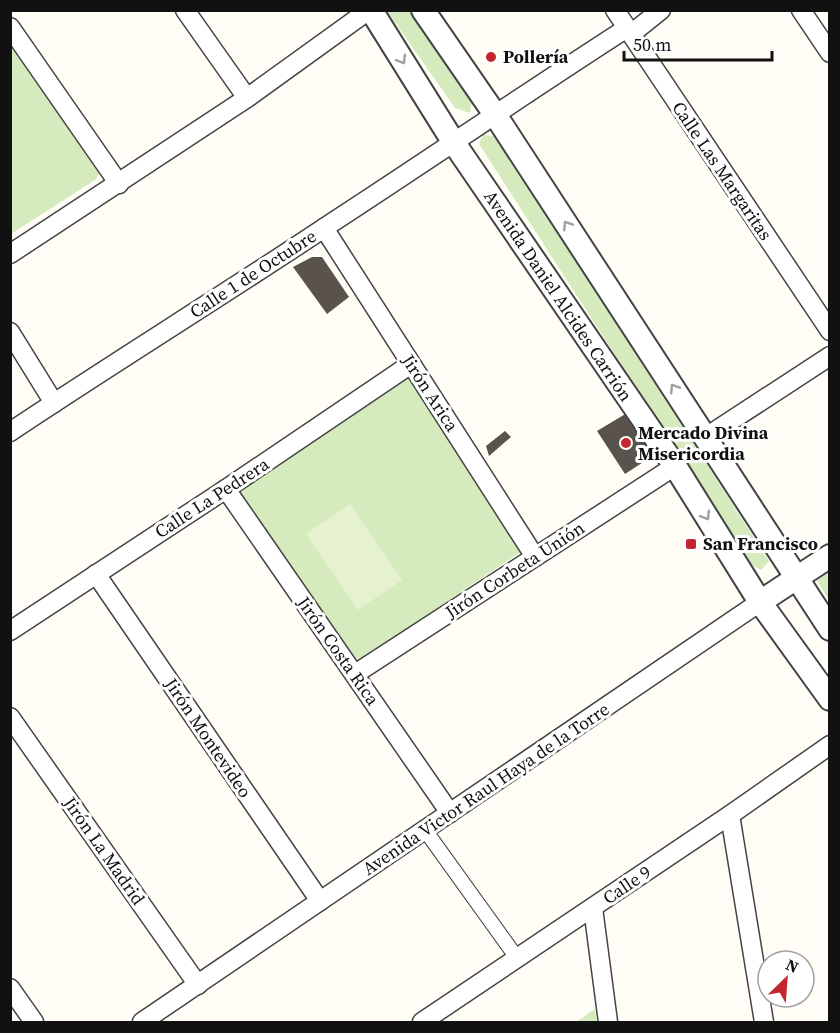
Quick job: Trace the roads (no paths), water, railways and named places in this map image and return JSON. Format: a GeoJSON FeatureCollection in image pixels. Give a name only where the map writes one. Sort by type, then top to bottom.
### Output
{"type":"FeatureCollection","features":[{"type":"Feature","properties":{"kind":"street"},"geometry":{"type":"LineString","coordinates":[[185,10],[247,98]]}},
{"type":"Feature","properties":{"kind":"street"},"geometry":{"type":"LineString","coordinates":[[10,254],[247,98],[370,10]]}},
{"type":"Feature","properties":{"kind":"street","name":"Avenida Daniel Alcides Carrión"},"geometry":{"type":"LineString","coordinates":[[370,10],[454,143],[675,466],[760,602],[830,699]]}},
{"type":"Feature","properties":{"kind":"street"},"geometry":{"type":"LineString","coordinates":[[423,10],[494,113],[830,629]]}},
{"type":"Feature","properties":{"kind":"street","name":"Calle Las Margaritas"},"geometry":{"type":"LineString","coordinates":[[615,10],[830,331]]}},
{"type":"Feature","properties":{"kind":"street","name":"Calle 1 de Octubre"},"geometry":{"type":"LineString","coordinates":[[10,432],[454,143],[494,113],[661,10]]}},
{"type":"Feature","properties":{"kind":"street"},"geometry":{"type":"LineString","coordinates":[[801,10],[830,53]]}},
{"type":"Feature","properties":{"kind":"street"},"geometry":{"type":"LineString","coordinates":[[10,27],[119,184]]}},
{"type":"Feature","properties":{"kind":"street","name":"Jirón Arica"},"geometry":{"type":"LineString","coordinates":[[324,228],[536,557]]}},
{"type":"Feature","properties":{"kind":"street"},"geometry":{"type":"LineString","coordinates":[[10,332],[54,403]]}},
{"type":"Feature","properties":{"kind":"street"},"geometry":{"type":"LineString","coordinates":[[706,437],[830,356]]}},
{"type":"Feature","properties":{"kind":"street","name":"Calle La Pedrera"},"geometry":{"type":"LineString","coordinates":[[10,631],[411,364]]}},
{"type":"Feature","properties":{"kind":"street","name":"Jirón Corbeta Unión"},"geometry":{"type":"LineString","coordinates":[[355,674],[675,466]]}},
{"type":"Feature","properties":{"kind":"street","name":"Jirón Costa Rica"},"geometry":{"type":"LineString","coordinates":[[226,489],[450,813]]}},
{"type":"Feature","properties":{"kind":"street","name":"Avenida Victor Raul Haya de la Torre"},"geometry":{"type":"LineString","coordinates":[[142,1023],[830,556]]}},
{"type":"Feature","properties":{"kind":"street","name":"Jirón Montevideo"},"geometry":{"type":"LineString","coordinates":[[96,574],[320,902]]}},
{"type":"Feature","properties":{"kind":"street","name":"Jirón La Madrid"},"geometry":{"type":"LineString","coordinates":[[10,717],[198,985]]}},
{"type":"Feature","properties":{"kind":"street","name":"Calle 9"},"geometry":{"type":"LineString","coordinates":[[422,1023],[830,745]]}},
{"type":"Feature","properties":{"kind":"street"},"geometry":{"type":"LineString","coordinates":[[730,815],[764,1023]]}},
{"type":"Feature","properties":{"kind":"street"},"geometry":{"type":"LineString","coordinates":[[425,830],[517,958]]}},
{"type":"Feature","properties":{"kind":"street"},"geometry":{"type":"LineString","coordinates":[[593,908],[608,1023]]}},
{"type":"Feature","properties":{"kind":"street"},"geometry":{"type":"LineString","coordinates":[[10,988],[34,1023]]}},
{"type":"Feature","properties":{"kind":"place","name":"Pollería"},"geometry":{"type":"Point","coordinates":[491,57]}},
{"type":"Feature","properties":{"kind":"place","name":"Mercado Divina Misericordia"},"geometry":{"type":"Point","coordinates":[626,443]}},
{"type":"Feature","properties":{"kind":"place","name":"San Francisco"},"geometry":{"type":"Point","coordinates":[691,544]}}]}
